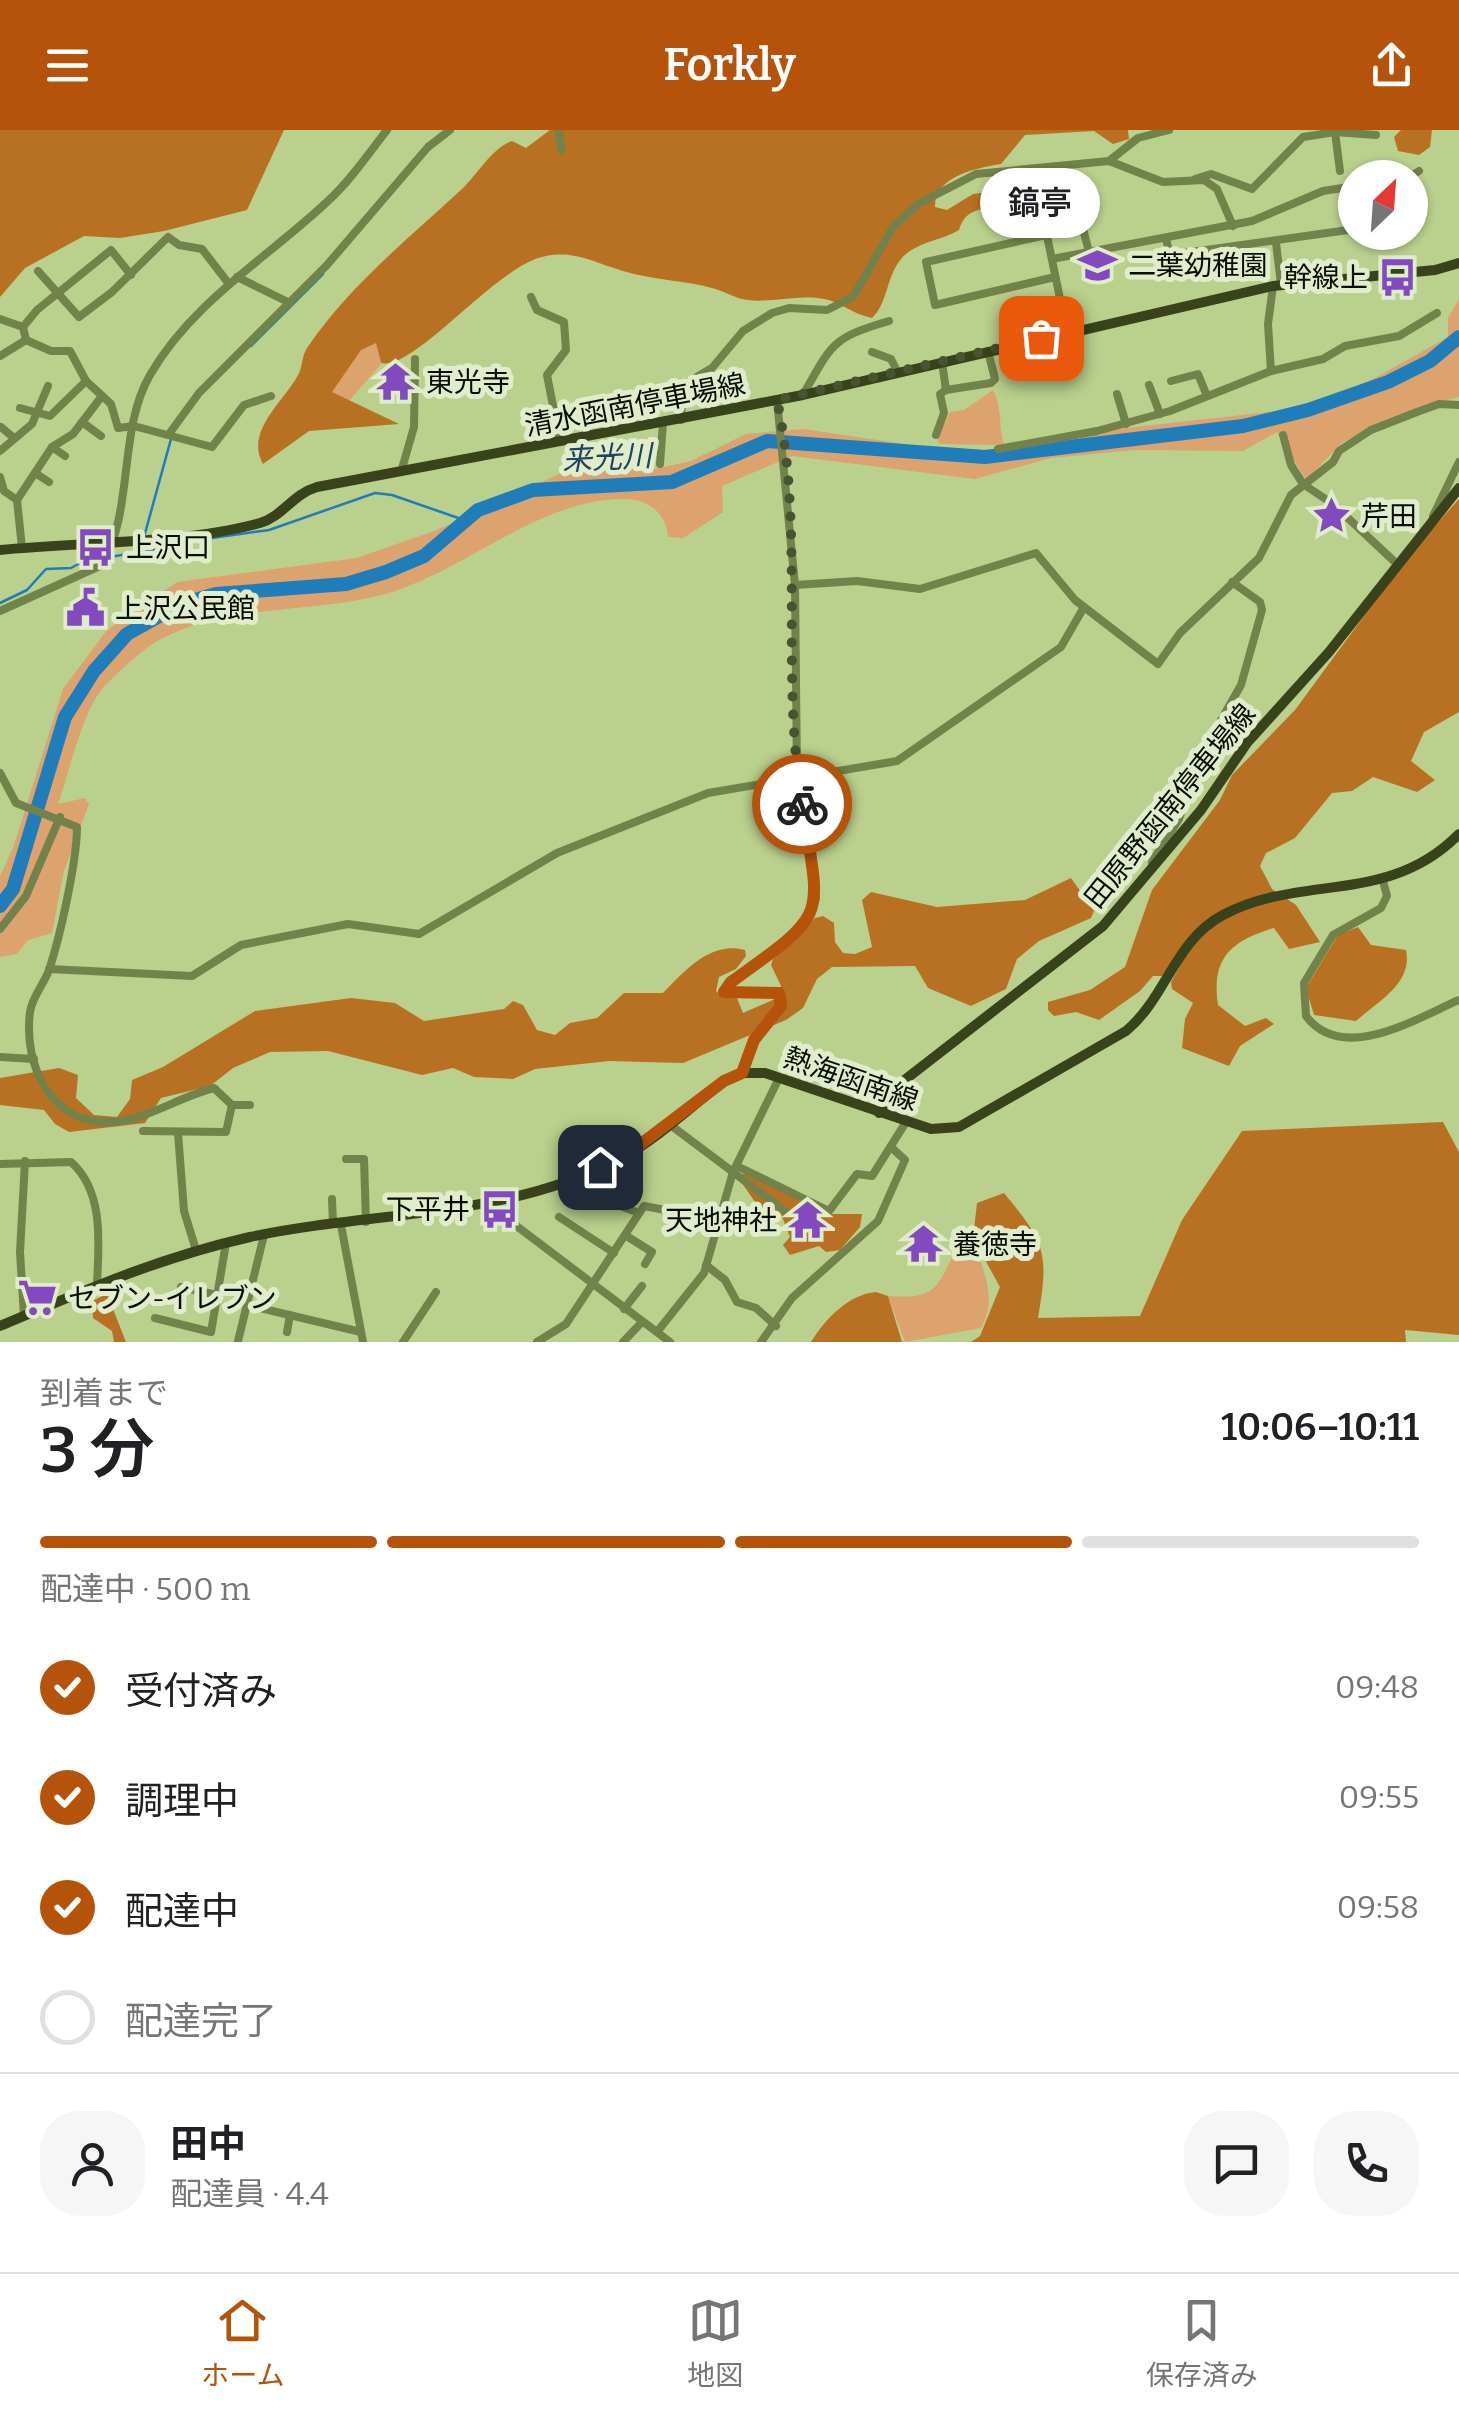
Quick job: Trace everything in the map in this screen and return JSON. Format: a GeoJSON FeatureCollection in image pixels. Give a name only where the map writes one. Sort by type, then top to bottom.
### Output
{"type":"FeatureCollection","features":[{"type":"Feature","properties":{"kind":"main road","name":"清水函南停車場線"},"geometry":{"type":"LineString","coordinates":[[0,550],[256,524],[273,519],[304,491],[803,395],[1277,285],[1435,270],[1459,262]]}},
{"type":"Feature","properties":{"kind":"main road","name":"田原野函南停車場線"},"geometry":{"type":"LineString","coordinates":[[880,1112],[893,1088],[1073,953],[1151,872],[1247,743],[1329,652],[1459,488]]}},
{"type":"Feature","properties":{"kind":"main road","name":"熱海函南線"},"geometry":{"type":"LineString","coordinates":[[0,1326],[98,1283],[196,1250],[264,1235],[490,1206],[622,1158],[724,1081],[742,1073],[779,1078],[930,1130],[959,1127],[1117,1038],[1148,1011],[1200,930],[1220,916],[1245,904],[1382,881],[1428,862],[1459,834]]}},
{"type":"Feature","properties":{"kind":"street"},"geometry":{"type":"LineString","coordinates":[[0,610],[102,565],[112,540],[142,390],[162,357],[229,284],[333,197],[388,130]]}},
{"type":"Feature","properties":{"kind":"street"},"geometry":{"type":"LineString","coordinates":[[428,130],[437,138]]}},
{"type":"Feature","properties":{"kind":"street"},"geometry":{"type":"LineString","coordinates":[[169,434],[198,393],[290,303],[437,138],[450,130]]}},
{"type":"Feature","properties":{"kind":"street"},"geometry":{"type":"LineString","coordinates":[[559,130],[561,150]]}},
{"type":"Feature","properties":{"kind":"street"},"geometry":{"type":"LineString","coordinates":[[1109,161],[1138,138],[1169,130]]}},
{"type":"Feature","properties":{"kind":"street"},"geometry":{"type":"LineString","coordinates":[[1195,179],[1206,173],[1252,189],[1302,137],[1335,132],[1376,135]]}},
{"type":"Feature","properties":{"kind":"street"},"geometry":{"type":"LineString","coordinates":[[1335,132],[1338,160]]}},
{"type":"Feature","properties":{"kind":"street"},"geometry":{"type":"LineString","coordinates":[[681,420],[683,385],[712,368],[744,331],[772,313],[789,308],[827,310],[853,297],[893,226],[936,192],[976,174],[1109,161],[1163,182],[1211,182],[1233,226]]}},
{"type":"Feature","properties":{"kind":"street"},"geometry":{"type":"LineString","coordinates":[[1052,259],[1233,226],[1338,189]]}},
{"type":"Feature","properties":{"kind":"street"},"geometry":{"type":"LineString","coordinates":[[1042,212],[1067,332]]}},
{"type":"Feature","properties":{"kind":"street"},"geometry":{"type":"LineString","coordinates":[[1081,221],[1089,252]]}},
{"type":"Feature","properties":{"kind":"street"},"geometry":{"type":"LineString","coordinates":[[1166,238],[1170,255],[1338,232]]}},
{"type":"Feature","properties":{"kind":"street"},"geometry":{"type":"LineString","coordinates":[[1046,235],[926,262],[935,304],[1055,277]]}},
{"type":"Feature","properties":{"kind":"street"},"geometry":{"type":"LineString","coordinates":[[38,271],[79,317],[131,275],[168,237],[178,246],[202,249],[229,284]]}},
{"type":"Feature","properties":{"kind":"street"},"geometry":{"type":"LineString","coordinates":[[1270,371],[1276,243]]}},
{"type":"Feature","properties":{"kind":"street"},"geometry":{"type":"LineString","coordinates":[[23,327],[110,250],[131,275]]}},
{"type":"Feature","properties":{"kind":"street"},"geometry":{"type":"LineString","coordinates":[[237,277],[290,303]]}},
{"type":"Feature","properties":{"kind":"street"},"geometry":{"type":"LineString","coordinates":[[531,296],[536,310],[564,322],[566,350],[548,375],[560,442]]}},
{"type":"Feature","properties":{"kind":"street"},"geometry":{"type":"LineString","coordinates":[[998,449],[1160,414],[1270,371],[1314,362],[1344,346],[1399,336],[1437,313]]}},
{"type":"Feature","properties":{"kind":"street"},"geometry":{"type":"LineString","coordinates":[[0,319],[23,327]]}},
{"type":"Feature","properties":{"kind":"street"},"geometry":{"type":"LineString","coordinates":[[803,395],[830,348],[843,334],[889,321]]}},
{"type":"Feature","properties":{"kind":"street"},"geometry":{"type":"LineString","coordinates":[[23,327],[26,340]]}},
{"type":"Feature","properties":{"kind":"street"},"geometry":{"type":"LineString","coordinates":[[0,356],[26,340]]}},
{"type":"Feature","properties":{"kind":"street"},"geometry":{"type":"LineString","coordinates":[[26,340],[51,351],[70,351],[86,381],[114,408],[118,428],[134,426],[212,447],[244,405],[272,396]]}},
{"type":"Feature","properties":{"kind":"street"},"geometry":{"type":"LineString","coordinates":[[936,435],[944,413],[940,394],[995,379],[988,351]]}},
{"type":"Feature","properties":{"kind":"street"},"geometry":{"type":"LineString","coordinates":[[872,352],[893,360],[898,372]]}},
{"type":"Feature","properties":{"kind":"street"},"geometry":{"type":"LineString","coordinates":[[401,472],[414,426],[415,359]]}},
{"type":"Feature","properties":{"kind":"street"},"geometry":{"type":"LineString","coordinates":[[942,362],[946,390]]}},
{"type":"Feature","properties":{"kind":"street"},"geometry":{"type":"LineString","coordinates":[[1171,382],[1198,374],[1206,396]]}},
{"type":"Feature","properties":{"kind":"street"},"geometry":{"type":"LineString","coordinates":[[20,408],[38,414],[57,412],[86,381]]}},
{"type":"Feature","properties":{"kind":"street"},"geometry":{"type":"LineString","coordinates":[[1150,385],[1160,414]]}},
{"type":"Feature","properties":{"kind":"street"},"geometry":{"type":"LineString","coordinates":[[0,451],[38,414],[48,386]]}},
{"type":"Feature","properties":{"kind":"street"},"geometry":{"type":"LineString","coordinates":[[1117,394],[1126,424]]}},
{"type":"Feature","properties":{"kind":"street"},"geometry":{"type":"LineString","coordinates":[[22,548],[18,500],[52,447],[82,422],[102,396]]}},
{"type":"Feature","properties":{"kind":"street"},"geometry":{"type":"LineString","coordinates":[[742,1073],[754,1040],[783,1000],[774,992],[724,992],[731,982],[795,934],[814,908],[816,881],[797,775],[792,666],[794,585],[777,400]]}},
{"type":"Feature","properties":{"kind":"street"},"geometry":{"type":"LineString","coordinates":[[794,585],[857,581],[920,589],[1036,553],[1084,606],[1158,664],[1180,633],[1259,558],[1286,502],[1303,484],[1371,430],[1438,404],[1459,405]]}},
{"type":"Feature","properties":{"kind":"street"},"geometry":{"type":"LineString","coordinates":[[82,422],[101,436]]}},
{"type":"Feature","properties":{"kind":"street"},"geometry":{"type":"LineString","coordinates":[[660,464],[663,423]]}},
{"type":"Feature","properties":{"kind":"street"},"geometry":{"type":"LineString","coordinates":[[0,427],[14,438]]}},
{"type":"Feature","properties":{"kind":"street"},"geometry":{"type":"LineString","coordinates":[[1283,435],[1291,465],[1303,484],[1332,504],[1397,564]]}},
{"type":"Feature","properties":{"kind":"street"},"geometry":{"type":"LineString","coordinates":[[52,447],[65,456]]}},
{"type":"Feature","properties":{"kind":"street"},"geometry":{"type":"LineString","coordinates":[[1432,520],[1459,462]]}},
{"type":"Feature","properties":{"kind":"street"},"geometry":{"type":"LineString","coordinates":[[36,473],[50,482]]}},
{"type":"Feature","properties":{"kind":"street"},"geometry":{"type":"LineString","coordinates":[[0,477],[4,491],[18,500]]}},
{"type":"Feature","properties":{"kind":"street"},"geometry":{"type":"LineString","coordinates":[[1151,872],[1151,865],[1179,819],[1204,750],[1241,685],[1260,618],[1260,602],[1232,582]]}},
{"type":"Feature","properties":{"kind":"street"},"geometry":{"type":"LineString","coordinates":[[49,970],[192,976],[241,945],[348,924],[419,934],[557,853],[708,793],[897,761],[1061,648],[1084,606]]}},
{"type":"Feature","properties":{"kind":"street"},"geometry":{"type":"LineString","coordinates":[[0,773],[22,806],[58,816],[77,827],[49,970],[30,1010],[34,1059],[48,1094],[72,1115],[95,1122],[138,1117],[157,1106],[214,1088],[232,1105],[250,1105]]}},
{"type":"Feature","properties":{"kind":"street"},"geometry":{"type":"LineString","coordinates":[[0,928],[26,896],[58,816]]}},
{"type":"Feature","properties":{"kind":"street"},"geometry":{"type":"LineString","coordinates":[[1382,881],[1387,896],[1382,908],[1329,940],[1320,962],[1304,983],[1306,1016],[1326,1031],[1365,1038],[1459,1000]]}},
{"type":"Feature","properties":{"kind":"street"},"geometry":{"type":"LineString","coordinates":[[0,1057],[34,1059]]}},
{"type":"Feature","properties":{"kind":"street"},"geometry":{"type":"LineString","coordinates":[[657,1332],[706,1266],[735,1169],[779,1078]]}},
{"type":"Feature","properties":{"kind":"street"},"geometry":{"type":"LineString","coordinates":[[143,1131],[226,1132],[232,1105]]}},
{"type":"Feature","properties":{"kind":"street"},"geometry":{"type":"LineString","coordinates":[[735,1169],[829,1211],[858,1174],[872,1176],[906,1122]]}},
{"type":"Feature","properties":{"kind":"street"},"geometry":{"type":"LineString","coordinates":[[669,1124],[735,1169],[786,1212]]}},
{"type":"Feature","properties":{"kind":"street"},"geometry":{"type":"LineString","coordinates":[[178,1134],[184,1211],[196,1250]]}},
{"type":"Feature","properties":{"kind":"street"},"geometry":{"type":"LineString","coordinates":[[762,1342],[792,1298],[878,1220],[905,1160],[892,1148]]}},
{"type":"Feature","properties":{"kind":"street"},"geometry":{"type":"LineString","coordinates":[[346,1159],[364,1159],[366,1222]]}},
{"type":"Feature","properties":{"kind":"street"},"geometry":{"type":"LineString","coordinates":[[24,1316],[20,1240],[25,1161]]}},
{"type":"Feature","properties":{"kind":"street"},"geometry":{"type":"LineString","coordinates":[[0,1164],[71,1162],[90,1187],[98,1233],[98,1283]]}},
{"type":"Feature","properties":{"kind":"street"},"geometry":{"type":"LineString","coordinates":[[596,1196],[640,1213]]}},
{"type":"Feature","properties":{"kind":"street"},"geometry":{"type":"LineString","coordinates":[[332,1199],[362,1337]]}},
{"type":"Feature","properties":{"kind":"street"},"geometry":{"type":"LineString","coordinates":[[490,1206],[592,1287],[670,1342]]}},
{"type":"Feature","properties":{"kind":"street"},"geometry":{"type":"LineString","coordinates":[[538,1342],[566,1324],[644,1206],[718,1220]]}},
{"type":"Feature","properties":{"kind":"street"},"geometry":{"type":"LineString","coordinates":[[560,1217],[614,1253]]}},
{"type":"Feature","properties":{"kind":"street"},"geometry":{"type":"LineString","coordinates":[[238,1341],[264,1235]]}},
{"type":"Feature","properties":{"kind":"street"},"geometry":{"type":"LineString","coordinates":[[625,1236],[652,1252],[645,1264]]}},
{"type":"Feature","properties":{"kind":"street"},"geometry":{"type":"LineString","coordinates":[[155,1318],[210,1332],[226,1243]]}},
{"type":"Feature","properties":{"kind":"street"},"geometry":{"type":"LineString","coordinates":[[706,1266],[725,1280],[737,1302],[756,1308],[776,1326]]}},
{"type":"Feature","properties":{"kind":"street"},"geometry":{"type":"LineString","coordinates":[[624,1309],[642,1286]]}},
{"type":"Feature","properties":{"kind":"street"},"geometry":{"type":"LineString","coordinates":[[182,1288],[217,1295]]}},
{"type":"Feature","properties":{"kind":"street"},"geometry":{"type":"LineString","coordinates":[[403,1342],[436,1292]]}},
{"type":"Feature","properties":{"kind":"street"},"geometry":{"type":"LineString","coordinates":[[247,1305],[362,1337]]}},
{"type":"Feature","properties":{"kind":"street"},"geometry":{"type":"LineString","coordinates":[[287,1332],[290,1314]]}},
{"type":"Feature","properties":{"kind":"street"},"geometry":{"type":"LineString","coordinates":[[316,1332],[318,1322]]}},
{"type":"Feature","properties":{"kind":"street"},"geometry":{"type":"LineString","coordinates":[[622,1342],[642,1322]]}},
{"type":"Feature","properties":{"kind":"shaded area"},"geometry":{"type":"Polygon","coordinates":[[[0,130],[284,130],[247,210],[164,231],[120,238],[84,236],[25,268],[0,297],[0,130]]]}},
{"type":"Feature","properties":{"kind":"shaded area"},"geometry":{"type":"Polygon","coordinates":[[[550,130],[1128,130],[1129,139],[1113,144],[1094,131],[1025,135],[1001,164],[969,171],[949,181],[937,196],[935,207],[947,210],[973,194],[1007,190],[1012,198],[975,211],[959,230],[907,253],[896,266],[872,318],[824,299],[748,300],[701,285],[634,274],[574,256],[542,257],[502,279],[434,336],[395,361],[381,363],[376,343],[361,350],[332,392],[399,424],[309,431],[263,464],[259,452],[262,429],[297,377],[307,348],[341,304],[462,189],[498,149],[512,141],[526,148],[550,130]]]}},
{"type":"Feature","properties":{"kind":"shaded area"},"geometry":{"type":"Polygon","coordinates":[[[1401,130],[1432,130],[1430,147],[1419,155],[1398,151],[1394,137],[1401,130]]]}},
{"type":"Feature","properties":{"kind":"shaded area"},"geometry":{"type":"Polygon","coordinates":[[[1459,299],[1459,397],[1429,405],[1343,442],[1306,480],[1277,432],[1243,451],[1135,450],[1051,458],[975,479],[792,456],[722,486],[723,512],[683,538],[668,537],[663,520],[647,504],[622,499],[590,503],[530,524],[442,571],[382,595],[213,620],[159,640],[101,690],[80,733],[58,804],[85,798],[89,804],[64,871],[52,933],[28,940],[17,954],[0,957],[0,876],[13,848],[63,689],[107,630],[177,582],[357,558],[437,530],[590,460],[655,469],[691,461],[746,434],[803,429],[972,454],[1090,432],[1305,408],[1375,378],[1448,337],[1448,318],[1459,299]]]}},
{"type":"Feature","properties":{"kind":"shaded area"},"geometry":{"type":"Polygon","coordinates":[[[376,342],[381,364],[349,401],[330,391],[361,349],[376,342]]]}},
{"type":"Feature","properties":{"kind":"shaded area"},"geometry":{"type":"Polygon","coordinates":[[[993,390],[1004,445],[940,444],[937,440],[950,412],[964,410],[993,390]]]}},
{"type":"Feature","properties":{"kind":"shaded area"},"geometry":{"type":"Polygon","coordinates":[[[1459,499],[1459,712],[1424,732],[1411,761],[1435,780],[1417,792],[1373,777],[1352,791],[1332,793],[1295,838],[1266,853],[1260,866],[1272,889],[1296,905],[1320,942],[1289,949],[1274,928],[1246,939],[1221,963],[1217,989],[1218,1005],[1245,1026],[1266,1018],[1274,1024],[1240,1046],[1229,1066],[1182,1048],[1185,1019],[1193,1003],[1172,989],[1179,957],[1162,976],[1153,976],[1140,991],[1099,1020],[1076,1012],[1054,1016],[1048,1010],[1048,1002],[1090,990],[1125,967],[1152,890],[1220,800],[1232,775],[1295,710],[1408,556],[1459,499]]]}},
{"type":"Feature","properties":{"kind":"shaded area"},"geometry":{"type":"Polygon","coordinates":[[[1071,878],[1094,911],[1091,918],[1039,941],[1017,959],[1006,989],[971,1006],[928,988],[915,966],[832,967],[817,979],[803,1008],[786,1020],[683,1063],[609,1061],[535,1069],[513,1079],[474,1077],[453,1068],[422,1075],[328,1051],[270,1052],[233,1068],[210,1086],[161,1098],[145,1123],[69,1132],[55,1124],[44,1110],[0,1105],[0,1078],[59,1068],[78,1075],[76,1098],[94,1115],[117,1117],[130,1099],[132,1080],[163,1067],[255,1011],[351,998],[395,1003],[424,1021],[504,1009],[513,1001],[523,1005],[537,1030],[555,1035],[570,1023],[597,1018],[624,993],[663,993],[699,960],[732,948],[745,950],[746,956],[736,969],[719,977],[716,991],[723,998],[737,998],[743,1013],[775,999],[781,986],[771,965],[773,959],[815,918],[823,916],[834,923],[835,942],[843,953],[855,954],[872,947],[862,900],[871,892],[937,907],[1025,900],[1071,878]]]}},
{"type":"Feature","properties":{"kind":"shaded area"},"geometry":{"type":"Polygon","coordinates":[[[1358,927],[1371,945],[1406,950],[1407,962],[1399,982],[1356,1021],[1314,1015],[1306,988],[1338,935],[1358,927]]]}},
{"type":"Feature","properties":{"kind":"shaded area"},"geometry":{"type":"Polygon","coordinates":[[[1443,1122],[1459,1152],[1459,1335],[1405,1330],[1406,1342],[971,1342],[980,1336],[1000,1287],[973,1238],[977,1203],[1004,1193],[1036,1238],[1043,1263],[1038,1318],[1140,1316],[1182,1220],[1242,1131],[1443,1122]]]}},
{"type":"Feature","properties":{"kind":"shaded area"},"geometry":{"type":"Polygon","coordinates":[[[744,1173],[830,1214],[862,1214],[860,1227],[840,1250],[826,1252],[819,1246],[790,1255],[783,1245],[790,1237],[781,1214],[762,1212],[739,1179],[744,1173]]]}},
{"type":"Feature","properties":{"kind":"shaded area"},"geometry":{"type":"Polygon","coordinates":[[[977,1250],[989,1299],[981,1328],[905,1342],[888,1296],[914,1296],[931,1290],[954,1253],[977,1250]]]}},
{"type":"Feature","properties":{"kind":"shaded area"},"geometry":{"type":"Polygon","coordinates":[[[876,1292],[888,1296],[902,1342],[811,1342],[839,1309],[856,1297],[876,1292]]]}},
{"type":"Feature","properties":{"kind":"shaded area"},"geometry":{"type":"Polygon","coordinates":[[[107,1294],[126,1342],[114,1342],[112,1331],[93,1318],[92,1301],[107,1294]]]}},
{"type":"Feature","properties":{"kind":"waterway"},"geometry":{"type":"LineString","coordinates":[[251,346],[323,274]]}},
{"type":"Feature","properties":{"kind":"waterway","name":"来光川"},"geometry":{"type":"LineString","coordinates":[[0,906],[13,889],[65,717],[94,671],[127,634],[181,604],[216,594],[346,584],[424,556],[478,510],[533,490],[672,482],[767,441],[985,457],[1243,426],[1308,410],[1388,382],[1430,361],[1459,337]]}},
{"type":"Feature","properties":{"kind":"waterway"},"geometry":{"type":"LineString","coordinates":[[144,537],[171,439]]}},
{"type":"Feature","properties":{"kind":"waterway"},"geometry":{"type":"LineString","coordinates":[[212,538],[269,530],[375,493],[392,495],[464,520]]}},
{"type":"Feature","properties":{"kind":"waterway"},"geometry":{"type":"LineString","coordinates":[[139,553],[195,540]]}},
{"type":"Feature","properties":{"kind":"waterway"},"geometry":{"type":"LineString","coordinates":[[110,557],[139,552],[142,545]]}},
{"type":"Feature","properties":{"kind":"waterway"},"geometry":{"type":"LineString","coordinates":[[0,603],[27,590],[46,569],[71,568],[91,557],[102,559]]}},
{"type":"Feature","properties":{"kind":"way so far"},"geometry":{"type":"LineString","coordinates":[[802,804],[792,666],[794,585],[777,400],[1041,338]]}},
{"type":"Feature","properties":{"kind":"place","name":"二葉幼稚園"},"geometry":{"type":"Point","coordinates":[1098,265]}},
{"type":"Feature","properties":{"kind":"place","name":"幹線上"},"geometry":{"type":"Point","coordinates":[1398,277]}},
{"type":"Feature","properties":{"kind":"place","name":"鎬亭"},"geometry":{"type":"Point","coordinates":[1041,338]}},
{"type":"Feature","properties":{"kind":"place","name":"東光寺"},"geometry":{"type":"Point","coordinates":[396,382]}},
{"type":"Feature","properties":{"kind":"place","name":"芹田"},"geometry":{"type":"Point","coordinates":[1331,516]}},
{"type":"Feature","properties":{"kind":"place","name":"上沢口"},"geometry":{"type":"Point","coordinates":[96,547]}},
{"type":"Feature","properties":{"kind":"place","name":"上沢公民館"},"geometry":{"type":"Point","coordinates":[85,608]}},
{"type":"Feature","properties":{"kind":"place","name":"下平井"},"geometry":{"type":"Point","coordinates":[500,1209]}},
{"type":"Feature","properties":{"kind":"place","name":"天地神社"},"geometry":{"type":"Point","coordinates":[807,1220]}},
{"type":"Feature","properties":{"kind":"place","name":"養徳寺"},"geometry":{"type":"Point","coordinates":[923,1244]}},
{"type":"Feature","properties":{"kind":"place","name":"セブン-イレブン"},"geometry":{"type":"Point","coordinates":[38,1298]}},
{"type":"Feature","properties":{"kind":"route"},"geometry":{"type":"LineString","coordinates":[[600,1167],[622,1158],[724,1081],[742,1073],[754,1040],[781,1006],[779,993],[724,992],[731,982],[795,934],[814,908],[816,881],[802,804]]}}]}
